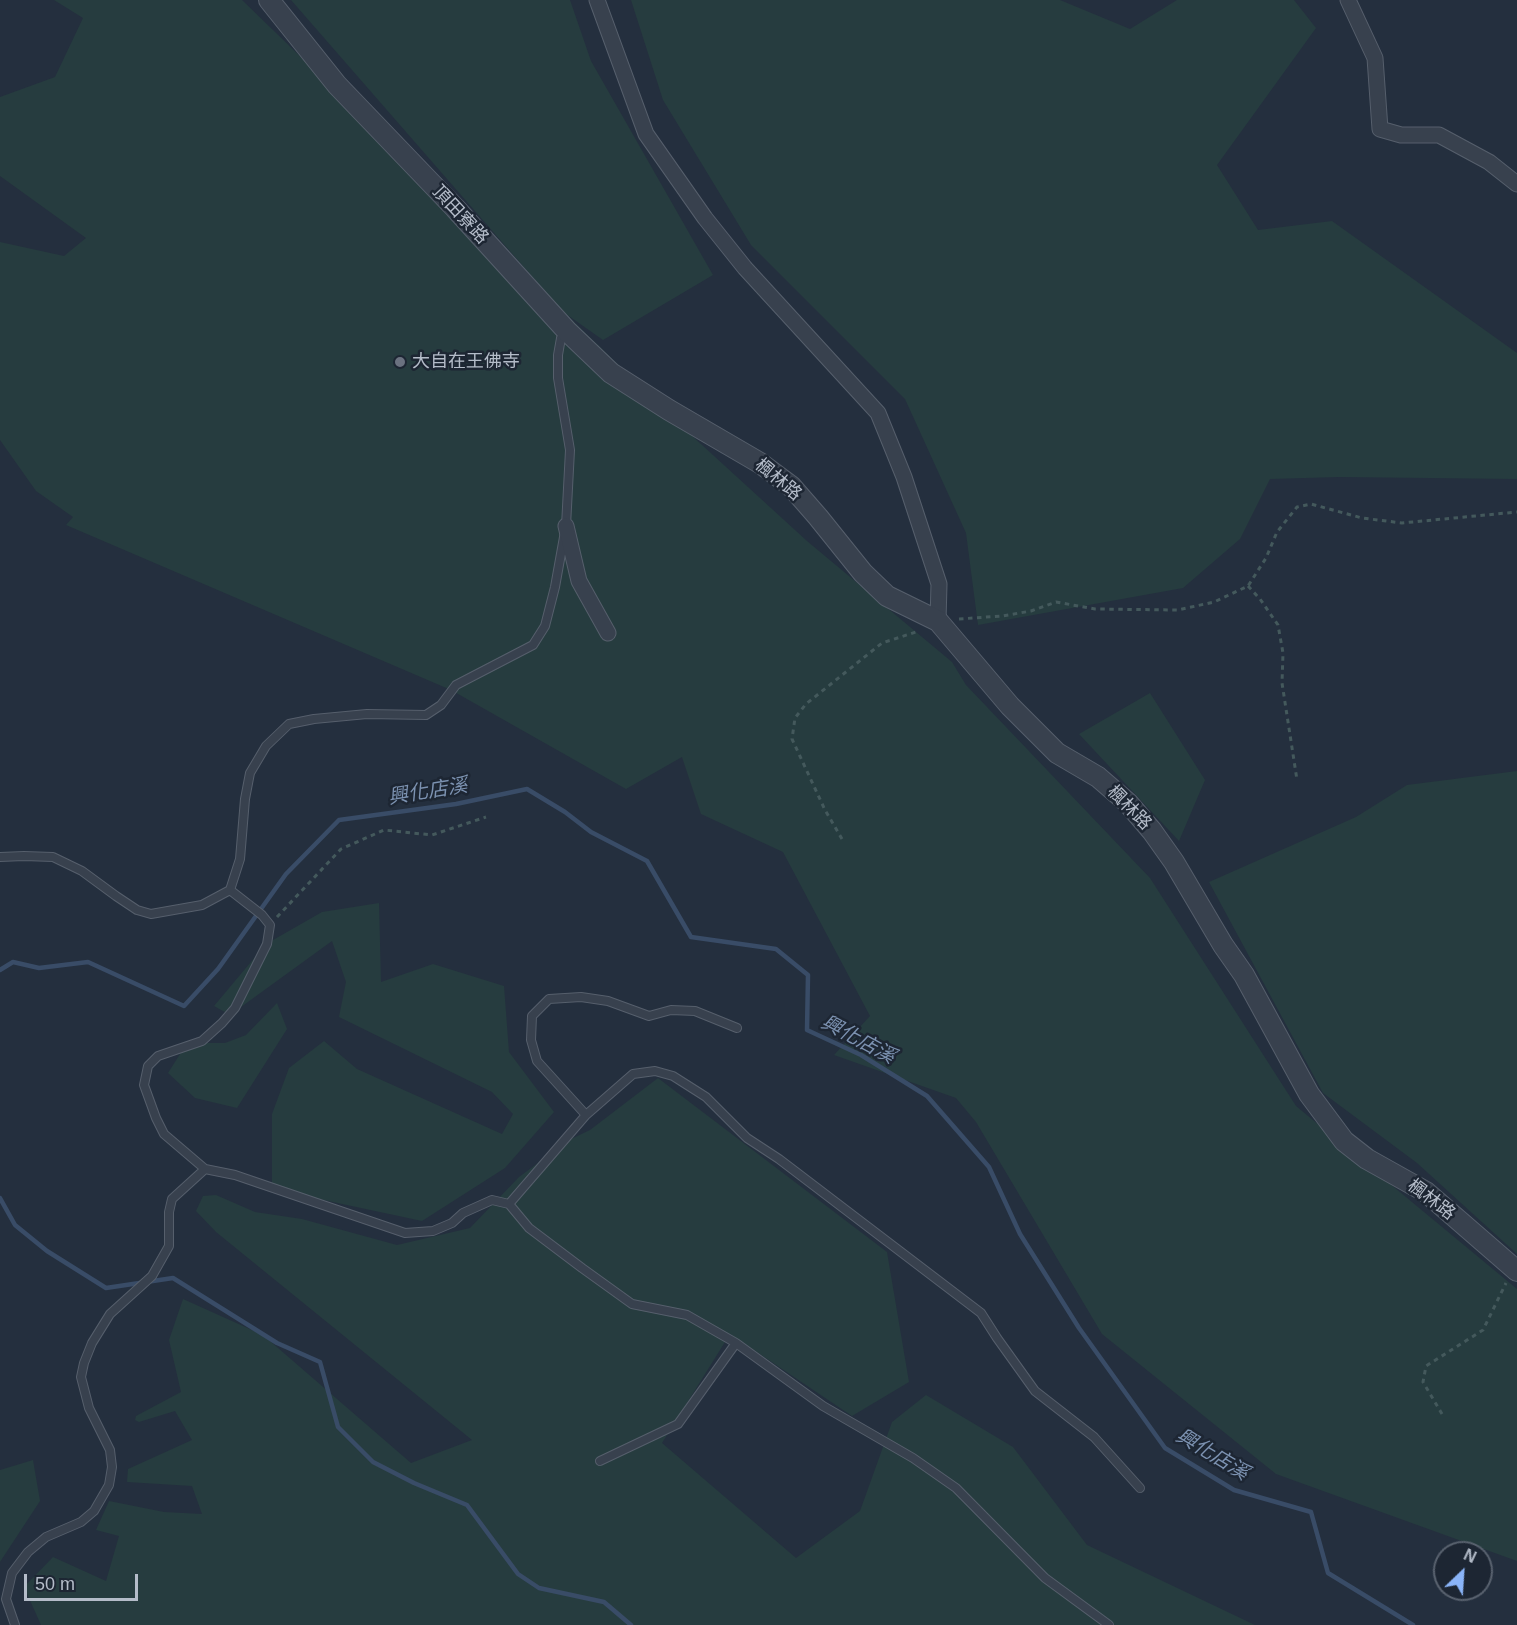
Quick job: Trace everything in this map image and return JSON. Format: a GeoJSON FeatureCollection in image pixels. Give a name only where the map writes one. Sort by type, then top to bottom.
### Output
{"type":"FeatureCollection","features":[{"type":"Feature","properties":{"kind":"street","name":"頂田寮路"},"geometry":{"type":"LineString","coordinates":[[269,0],[337,86],[455,208],[567,331],[610,373],[669,410]]}},
{"type":"Feature","properties":{"kind":"street"},"geometry":{"type":"LineString","coordinates":[[597,0],[646,134],[705,218],[745,268],[878,413],[904,477],[939,584],[938,621]]}},
{"type":"Feature","properties":{"kind":"street"},"geometry":{"type":"LineString","coordinates":[[1348,0],[1375,58],[1380,129],[1401,135],[1439,135],[1489,162],[1517,183]]}},
{"type":"Feature","properties":{"kind":"street","name":"楓林路"},"geometry":{"type":"LineString","coordinates":[[669,410],[760,463],[791,486],[863,573],[887,596],[938,621],[1010,706],[1057,753],[1098,777],[1128,803],[1174,862],[1223,945],[1244,975],[1309,1094],[1344,1141],[1367,1159],[1426,1192],[1515,1270]]}},
{"type":"Feature","properties":{"kind":"street"},"geometry":{"type":"LineString","coordinates":[[566,526],[579,581],[608,633]]}},
{"type":"Feature","properties":{"kind":"lane"},"geometry":{"type":"LineString","coordinates":[[0,857],[53,857],[82,870],[137,910],[151,914],[202,905],[230,890],[240,859],[245,800],[250,773],[266,746],[289,724],[367,714],[426,715],[441,705],[456,685],[533,645],[545,626],[566,526],[570,450],[558,378],[558,355],[561,338],[567,331]]}},
{"type":"Feature","properties":{"kind":"lane"},"geometry":{"type":"LineString","coordinates":[[230,890],[270,924],[267,944],[235,1008],[222,1023],[202,1041],[158,1056],[148,1066],[144,1085],[164,1134],[205,1169],[235,1175],[405,1233],[433,1231],[453,1223],[463,1213],[492,1200],[508,1204],[529,1228],[632,1304],[687,1315],[736,1343],[823,1407],[913,1458],[956,1488],[1045,1578],[1109,1625]]}},
{"type":"Feature","properties":{"kind":"lane"},"geometry":{"type":"LineString","coordinates":[[586,1115],[537,1061],[531,1040],[532,1016],[549,999],[581,997],[608,1001],[649,1016],[671,1010],[695,1011],[737,1028]]}},
{"type":"Feature","properties":{"kind":"lane"},"geometry":{"type":"LineString","coordinates":[[508,1204],[586,1115],[633,1074],[655,1071],[673,1076],[706,1097],[747,1138],[981,1313],[1035,1391],[1094,1437],[1140,1488]]}},
{"type":"Feature","properties":{"kind":"lane"},"geometry":{"type":"LineString","coordinates":[[15,1625],[6,1599],[12,1573],[28,1552],[46,1537],[81,1522],[94,1511],[109,1485],[110,1450],[90,1408],[81,1377],[92,1343],[110,1314],[152,1276],[169,1246],[169,1212],[172,1199],[205,1169]]}},
{"type":"Feature","properties":{"kind":"lane"},"geometry":{"type":"LineString","coordinates":[[600,1461],[678,1424],[736,1343]]}},
{"type":"Feature","properties":{"kind":"path"},"geometry":{"type":"LineString","coordinates":[[842,839],[825,810],[792,739],[795,718],[806,704],[882,643],[929,628],[938,621],[1002,616],[1031,611],[1056,602],[1095,609],[1178,610],[1214,602],[1248,586],[1266,558],[1277,532],[1297,507],[1311,504],[1362,518],[1402,523],[1517,512]]}},
{"type":"Feature","properties":{"kind":"path"},"geometry":{"type":"LineString","coordinates":[[1248,586],[1278,625],[1283,652],[1282,683],[1297,780]]}},
{"type":"Feature","properties":{"kind":"path"},"geometry":{"type":"LineString","coordinates":[[270,924],[341,849],[384,830],[432,835],[486,817]]}},
{"type":"Feature","properties":{"kind":"path"},"geometry":{"type":"LineString","coordinates":[[1442,1414],[1423,1382],[1426,1366],[1483,1330],[1515,1270]]}},
{"type":"Feature","properties":{"kind":"green space"},"geometry":{"type":"Polygon","coordinates":[[[54,0],[242,0],[556,304],[291,0],[570,0],[591,61],[713,275],[603,340],[566,314],[690,434],[807,541],[952,662],[966,685],[1150,878],[1296,1106],[1517,1289],[1517,1561],[1493,1552],[1493,1541],[1462,1541],[1276,1474],[1102,1334],[976,1122],[956,1098],[834,1055],[870,1016],[783,852],[701,814],[682,757],[626,789],[451,690],[66,525],[73,517],[36,491],[0,440],[0,242],[64,256],[86,238],[0,176],[0,97],[55,77],[83,18],[54,0]]]}},
{"type":"Feature","properties":{"kind":"green space"},"geometry":{"type":"Polygon","coordinates":[[[631,0],[1060,0],[1130,29],[1177,0],[1294,0],[1316,28],[1217,165],[1258,230],[1332,221],[1517,353],[1517,479],[1339,477],[1270,479],[1240,539],[1183,588],[978,625],[966,533],[905,399],[751,245],[663,100],[631,0]]]}},
{"type":"Feature","properties":{"kind":"green space"},"geometry":{"type":"Polygon","coordinates":[[[1150,693],[1205,780],[1179,841],[1079,734],[1150,693]]]}},
{"type":"Feature","properties":{"kind":"green space"},"geometry":{"type":"Polygon","coordinates":[[[1517,771],[1517,1254],[1417,1163],[1323,1093],[1209,882],[1356,817],[1407,785],[1517,771]]]}},
{"type":"Feature","properties":{"kind":"green space"},"geometry":{"type":"Polygon","coordinates":[[[379,903],[381,982],[433,964],[504,986],[509,1052],[554,1112],[505,1168],[422,1221],[272,1189],[272,1114],[289,1068],[324,1041],[357,1069],[502,1134],[513,1114],[492,1092],[339,1017],[346,982],[332,941],[230,1015],[214,1006],[266,944],[322,912],[379,903]]]}},
{"type":"Feature","properties":{"kind":"green space"},"geometry":{"type":"Polygon","coordinates":[[[277,1003],[287,1029],[237,1108],[195,1098],[168,1073],[187,1043],[225,1043],[246,1035],[277,1003]]]}},
{"type":"Feature","properties":{"kind":"green space"},"geometry":{"type":"Polygon","coordinates":[[[658,1078],[887,1252],[909,1382],[852,1416],[730,1334],[662,1443],[796,1558],[860,1511],[892,1422],[926,1395],[1013,1447],[1087,1545],[1255,1625],[41,1625],[24,1587],[53,1557],[106,1581],[119,1536],[96,1530],[109,1501],[164,1512],[202,1514],[192,1486],[127,1482],[128,1469],[192,1440],[175,1411],[139,1422],[135,1420],[136,1416],[181,1392],[169,1340],[183,1299],[263,1335],[411,1463],[472,1440],[216,1232],[196,1211],[203,1196],[216,1195],[255,1212],[302,1219],[397,1245],[470,1228],[519,1177],[569,1140],[590,1130],[658,1078]]]}},
{"type":"Feature","properties":{"kind":"green space"},"geometry":{"type":"Polygon","coordinates":[[[33,1460],[40,1501],[0,1562],[0,1470],[33,1460]]]}},
{"type":"Feature","properties":{"kind":"waterway","name":"興化店溪"},"geometry":{"type":"LineString","coordinates":[[0,970],[13,962],[39,968],[88,962],[184,1006],[218,969],[286,874],[339,820],[456,804],[527,789],[565,812],[591,832],[647,861],[691,937],[776,949],[808,975],[807,1030],[861,1055],[927,1096],[989,1167],[1020,1234],[1079,1328],[1165,1448],[1234,1490],[1311,1512],[1328,1573],[1413,1625]]}},
{"type":"Feature","properties":{"kind":"waterway"},"geometry":{"type":"LineString","coordinates":[[0,1198],[15,1225],[47,1251],[106,1288],[173,1278],[277,1343],[320,1362],[338,1427],[373,1462],[414,1483],[467,1505],[518,1574],[539,1588],[604,1602],[631,1625]]}},
{"type":"Feature","properties":{"kind":"place","name":"大自在王佛寺"},"geometry":{"type":"Point","coordinates":[400,362]}}]}
